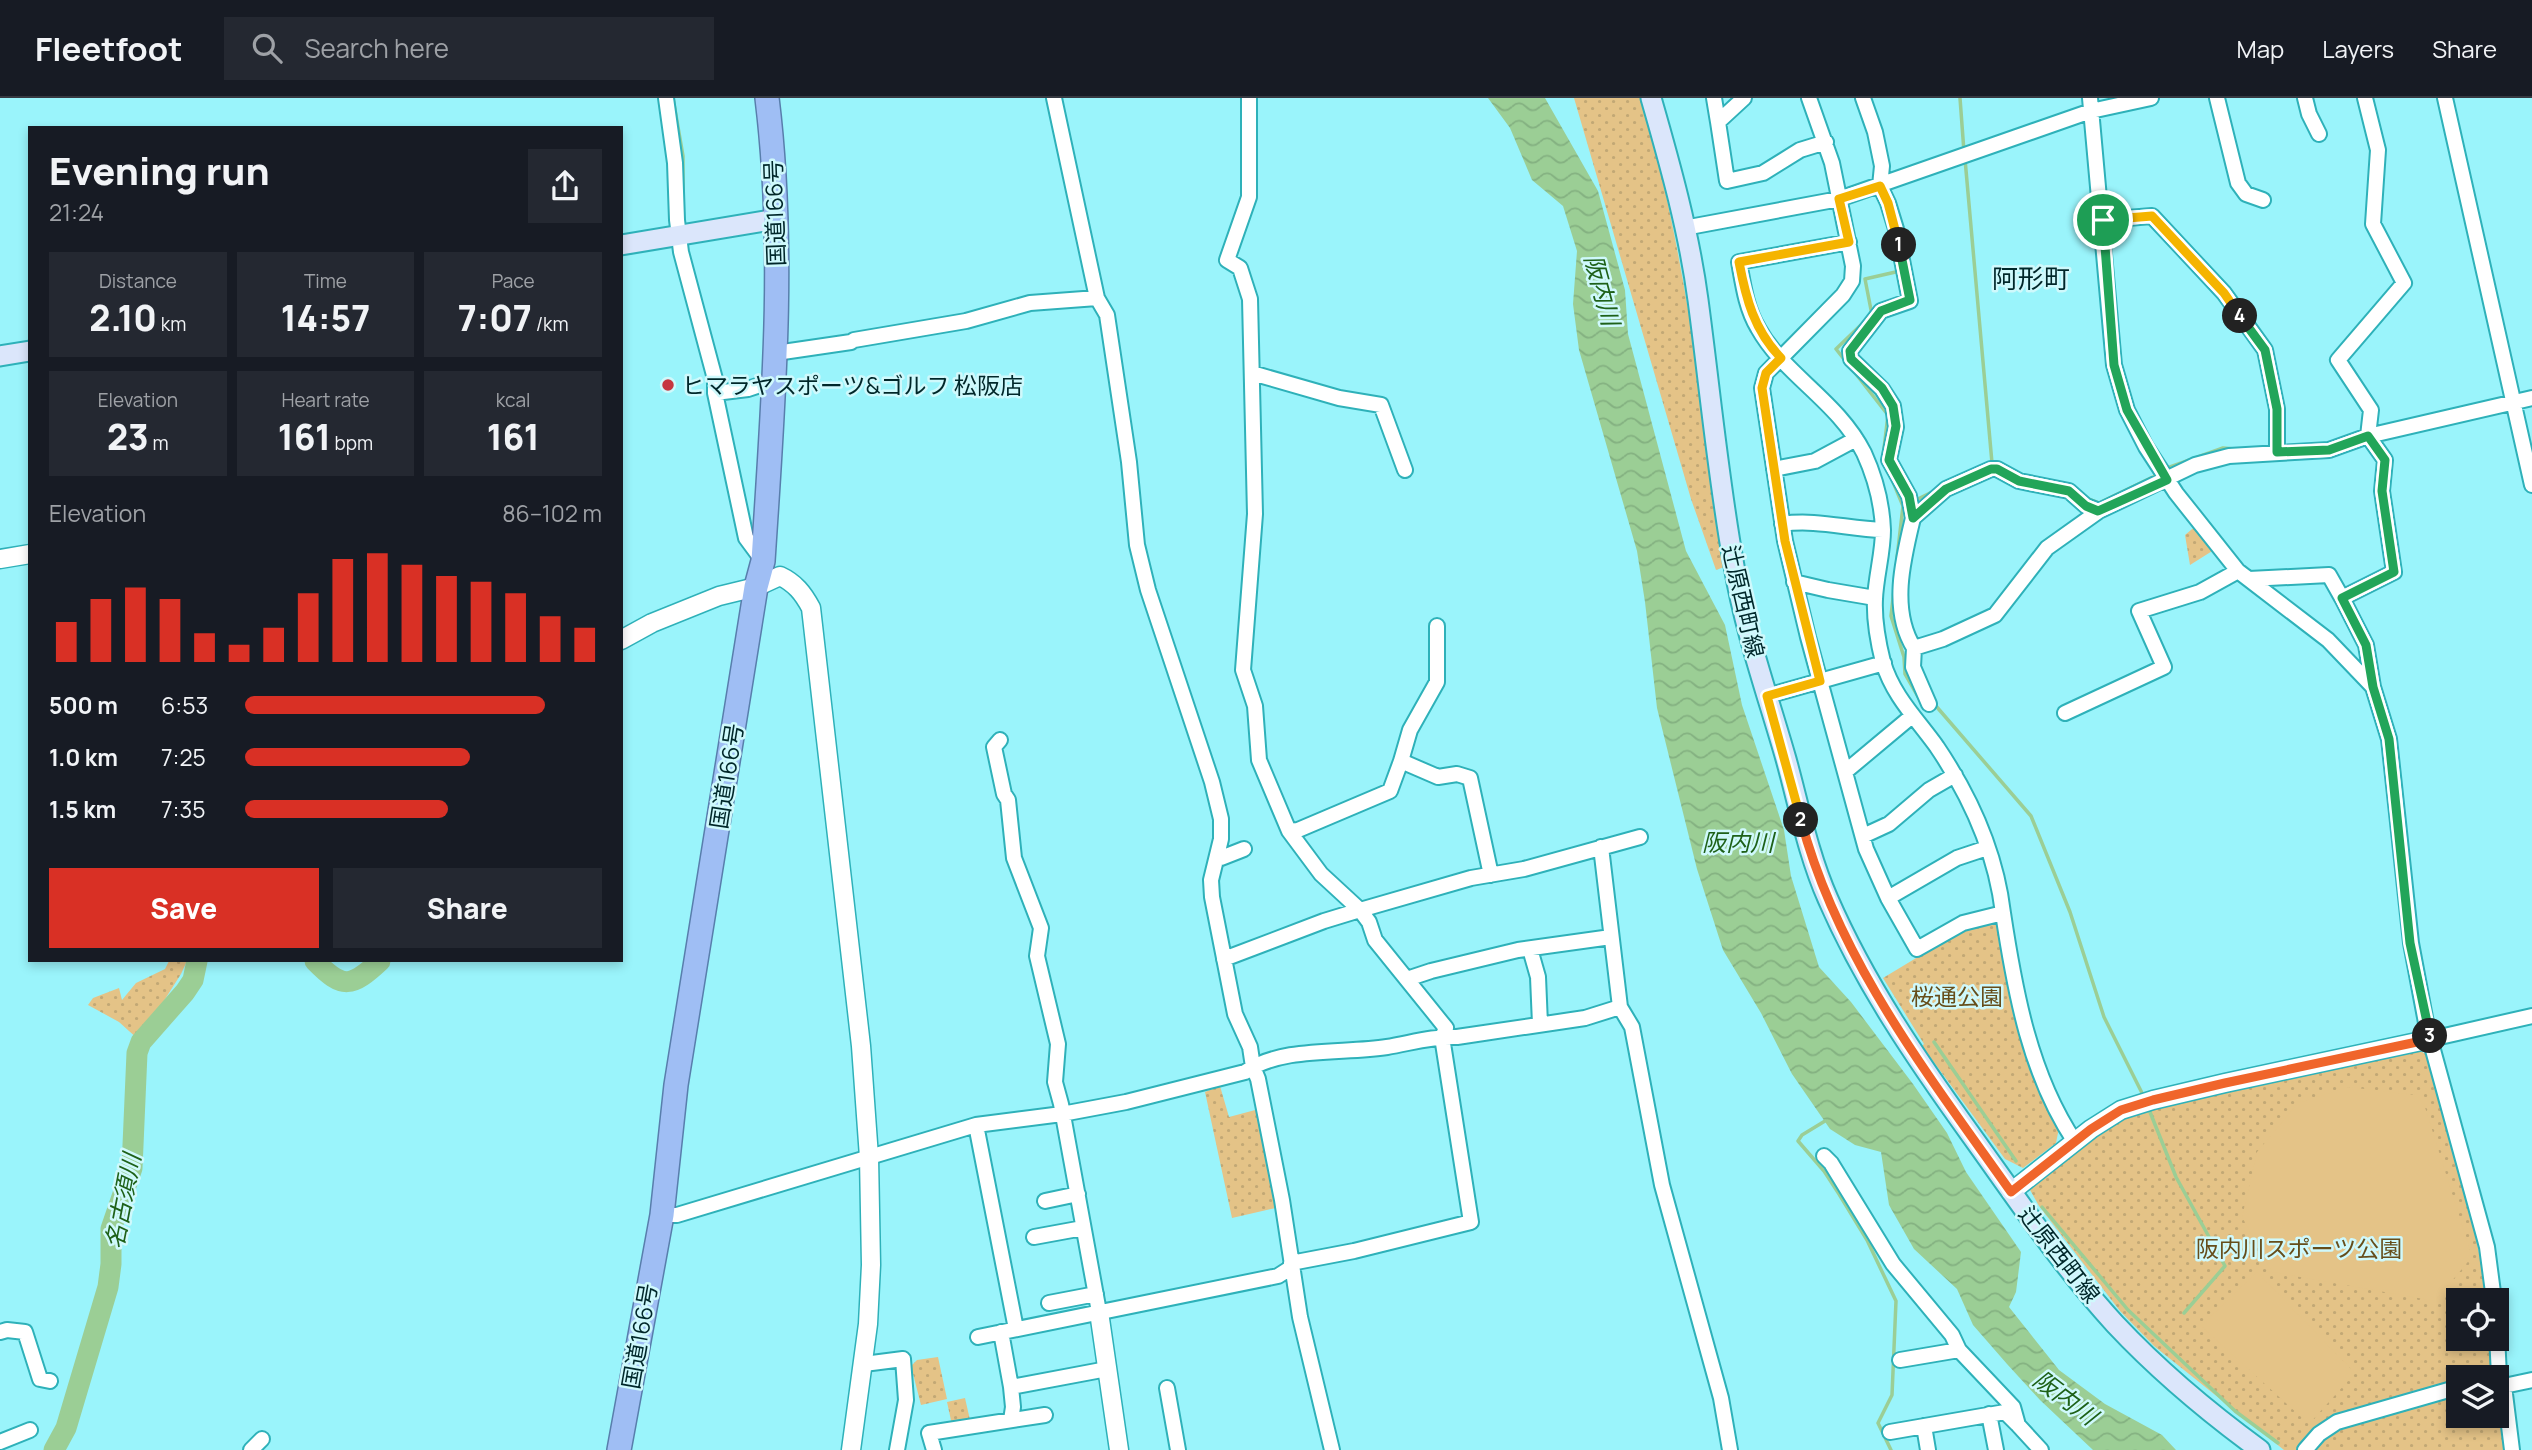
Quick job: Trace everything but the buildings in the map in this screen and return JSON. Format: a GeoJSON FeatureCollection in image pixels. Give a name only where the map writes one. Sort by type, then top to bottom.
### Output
{"type":"FeatureCollection","features":[{"type":"Feature","properties":{"kind":"highway","name":"国道166号"},"geometry":{"type":"LineString","coordinates":[[619,1450],[662,1215],[676,1085],[756,587],[763,561],[776,353],[777,219],[767,98]]}},
{"type":"Feature","properties":{"kind":"main road","name":"辻原西町線"},"geometry":{"type":"LineString","coordinates":[[1651,98],[1670,162],[1698,300],[1706,380],[1734,568],[1812,857],[1829,901],[1856,959],[1929,1075],[2011,1192],[2084,1288],[2141,1350],[2200,1404],[2260,1450]]}},
{"type":"Feature","properties":{"kind":"main road"},"geometry":{"type":"LineString","coordinates":[[623,244],[777,219]]}},
{"type":"Feature","properties":{"kind":"main road"},"geometry":{"type":"LineString","coordinates":[[0,356],[28,351]]}},
{"type":"Feature","properties":{"kind":"street"},"geometry":{"type":"LineString","coordinates":[[666,98],[676,163],[677,220],[681,252],[719,392],[747,538],[763,561]]}},
{"type":"Feature","properties":{"kind":"street"},"geometry":{"type":"LineString","coordinates":[[1054,98],[1097,298],[1107,315],[1129,462],[1137,545],[1148,590],[1212,782],[1221,819],[1221,839],[1211,880],[1224,959],[1235,1014],[1250,1047],[1258,1079],[1310,1366],[1332,1450]]}},
{"type":"Feature","properties":{"kind":"street"},"geometry":{"type":"LineString","coordinates":[[978,1337],[1278,1276],[1291,1265],[1471,1222],[1442,1037],[1446,1028],[1375,940],[1369,922],[1360,910],[1321,874],[1289,831],[1259,760],[1255,706],[1243,670],[1255,514],[1250,299],[1240,268],[1227,260],[1249,197],[1249,98]]}},
{"type":"Feature","properties":{"kind":"street"},"geometry":{"type":"LineString","coordinates":[[1714,98],[1727,181],[1763,173],[1800,150],[1826,142]]}},
{"type":"Feature","properties":{"kind":"street"},"geometry":{"type":"LineString","coordinates":[[1718,122],[1744,98]]}},
{"type":"Feature","properties":{"kind":"street"},"geometry":{"type":"LineString","coordinates":[[1809,98],[1826,142],[1853,266],[1852,281],[1843,295],[1766,373],[1762,384],[1782,524],[1794,582],[1866,849],[1888,898],[1917,949],[1963,923],[2003,914]]}},
{"type":"Feature","properties":{"kind":"street"},"geometry":{"type":"LineString","coordinates":[[1863,98],[1875,132],[1882,166],[1880,186],[1896,229],[1910,300],[1881,311],[1850,351],[1851,359],[1882,388],[1893,406],[1896,426],[1889,460],[1911,508],[1901,608],[1905,632],[1914,648],[1913,667],[1929,704]]}},
{"type":"Feature","properties":{"kind":"street"},"geometry":{"type":"LineString","coordinates":[[1684,228],[1839,199],[1966,155],[2091,105],[2151,98]]}},
{"type":"Feature","properties":{"kind":"street"},"geometry":{"type":"LineString","coordinates":[[2217,98],[2238,183],[2246,194],[2263,200]]}},
{"type":"Feature","properties":{"kind":"street"},"geometry":{"type":"LineString","coordinates":[[2305,98],[2319,134]]}},
{"type":"Feature","properties":{"kind":"street"},"geometry":{"type":"LineString","coordinates":[[2342,598],[2394,572],[2382,491],[2385,460],[2368,436],[2371,410],[2338,360],[2404,283],[2373,224],[2378,150],[2365,98]]}},
{"type":"Feature","properties":{"kind":"street"},"geometry":{"type":"LineString","coordinates":[[2445,98],[2532,485]]}},
{"type":"Feature","properties":{"kind":"street"},"geometry":{"type":"LineString","coordinates":[[2091,105],[2114,365],[2127,410],[2167,480],[2244,575],[2328,639],[2373,687]]}},
{"type":"Feature","properties":{"kind":"street"},"geometry":{"type":"LineString","coordinates":[[2103,220],[2152,216],[2224,293],[2265,350],[2277,409],[2277,452]]}},
{"type":"Feature","properties":{"kind":"street"},"geometry":{"type":"LineString","coordinates":[[1849,242],[1739,262],[1751,313],[1758,329],[1781,358],[1836,412],[1856,439],[1871,470],[1878,493],[1883,530],[1875,598],[1876,624],[1884,663],[1896,691],[1934,743],[1964,791],[1987,848],[2034,1058],[2048,1093],[2075,1142]]}},
{"type":"Feature","properties":{"kind":"street"},"geometry":{"type":"LineString","coordinates":[[776,353],[966,321],[1030,303],[1097,298]]}},
{"type":"Feature","properties":{"kind":"street"},"geometry":{"type":"LineString","coordinates":[[1252,373],[1339,398],[1381,405],[1405,470]]}},
{"type":"Feature","properties":{"kind":"street"},"geometry":{"type":"LineString","coordinates":[[719,392],[748,389],[775,380]]}},
{"type":"Feature","properties":{"kind":"street"},"geometry":{"type":"LineString","coordinates":[[1914,648],[1943,639],[1995,615],[2047,548],[2098,511],[2195,465],[2229,456],[2329,450],[2368,436],[2532,398]]}},
{"type":"Feature","properties":{"kind":"street"},"geometry":{"type":"LineString","coordinates":[[1774,469],[1815,461],[1856,439]]}},
{"type":"Feature","properties":{"kind":"street"},"geometry":{"type":"LineString","coordinates":[[1911,508],[1946,489],[1991,469],[1997,469],[2019,481],[2069,491],[2086,506],[2098,511]]}},
{"type":"Feature","properties":{"kind":"street"},"geometry":{"type":"LineString","coordinates":[[1782,524],[1808,521],[1861,530],[1883,530]]}},
{"type":"Feature","properties":{"kind":"street"},"geometry":{"type":"LineString","coordinates":[[0,559],[28,554]]}},
{"type":"Feature","properties":{"kind":"street"},"geometry":{"type":"LineString","coordinates":[[2065,713],[2164,667],[2138,611],[2244,575],[2329,575],[2366,645],[2373,687],[2389,739],[2410,943],[2431,1039],[2487,1247],[2492,1288]]}},
{"type":"Feature","properties":{"kind":"street"},"geometry":{"type":"LineString","coordinates":[[623,639],[652,623],[719,596],[756,587],[780,576],[791,581],[806,598],[813,615],[861,1046],[869,1157],[871,1265],[864,1364],[851,1450]]}},
{"type":"Feature","properties":{"kind":"street"},"geometry":{"type":"LineString","coordinates":[[1794,582],[1875,598]]}},
{"type":"Feature","properties":{"kind":"street"},"geometry":{"type":"LineString","coordinates":[[1289,831],[1298,830],[1390,791],[1410,730],[1437,682],[1437,626]]}},
{"type":"Feature","properties":{"kind":"street"},"geometry":{"type":"LineString","coordinates":[[1767,696],[1884,663]]}},
{"type":"Feature","properties":{"kind":"street"},"geometry":{"type":"LineString","coordinates":[[1845,772],[1912,716]]}},
{"type":"Feature","properties":{"kind":"street"},"geometry":{"type":"LineString","coordinates":[[1000,740],[994,747],[1004,794],[1008,800],[1014,858],[1041,928],[1037,956],[1058,1044],[1055,1082],[1096,1294],[1119,1450]]}},
{"type":"Feature","properties":{"kind":"street"},"geometry":{"type":"LineString","coordinates":[[1401,761],[1438,777],[1457,774],[1469,778],[1490,875]]}},
{"type":"Feature","properties":{"kind":"street"},"geometry":{"type":"LineString","coordinates":[[1863,836],[1889,824],[1929,790],[1955,775]]}},
{"type":"Feature","properties":{"kind":"street"},"geometry":{"type":"LineString","coordinates":[[1224,959],[1360,910],[1471,878],[1524,869],[1640,837]]}},
{"type":"Feature","properties":{"kind":"street"},"geometry":{"type":"LineString","coordinates":[[1601,847],[1620,1007],[1632,1027],[1662,1185],[1721,1398],[1730,1450]]}},
{"type":"Feature","properties":{"kind":"street"},"geometry":{"type":"LineString","coordinates":[[1888,898],[1957,858],[1987,848]]}},
{"type":"Feature","properties":{"kind":"street"},"geometry":{"type":"LineString","coordinates":[[1217,858],[1244,849]]}},
{"type":"Feature","properties":{"kind":"street"},"geometry":{"type":"LineString","coordinates":[[1408,979],[1431,971],[1530,949],[1611,937]]}},
{"type":"Feature","properties":{"kind":"street"},"geometry":{"type":"LineString","coordinates":[[1530,949],[1538,977],[1540,1024]]}},
{"type":"Feature","properties":{"kind":"street"},"geometry":{"type":"LineString","coordinates":[[662,1215],[677,1215],[976,1125],[1062,1114],[1198,1085],[1298,1055],[1385,1047],[1585,1018],[1620,1007]]}},
{"type":"Feature","properties":{"kind":"street"},"geometry":{"type":"LineString","coordinates":[[2011,1192],[2105,1119],[2121,1110],[2532,1016]]}},
{"type":"Feature","properties":{"kind":"street"},"geometry":{"type":"LineString","coordinates":[[976,1125],[1009,1330],[1013,1407],[1011,1420]]}},
{"type":"Feature","properties":{"kind":"street"},"geometry":{"type":"LineString","coordinates":[[1824,1156],[1831,1163],[1893,1264],[1952,1335],[1959,1350],[2012,1407],[2018,1425]]}},
{"type":"Feature","properties":{"kind":"street"},"geometry":{"type":"LineString","coordinates":[[1045,1201],[1078,1195]]}},
{"type":"Feature","properties":{"kind":"street"},"geometry":{"type":"LineString","coordinates":[[1034,1237],[1083,1228]]}},
{"type":"Feature","properties":{"kind":"street"},"geometry":{"type":"LineString","coordinates":[[1049,1304],[1096,1294]]}},
{"type":"Feature","properties":{"kind":"street"},"geometry":{"type":"LineString","coordinates":[[0,1332],[25,1332],[40,1379],[50,1381]]}},
{"type":"Feature","properties":{"kind":"street"},"geometry":{"type":"LineString","coordinates":[[1900,1360],[1959,1350]]}},
{"type":"Feature","properties":{"kind":"street"},"geometry":{"type":"LineString","coordinates":[[864,1364],[903,1359],[906,1400],[897,1450]]}},
{"type":"Feature","properties":{"kind":"street"},"geometry":{"type":"LineString","coordinates":[[1010,1387],[1107,1369]]}},
{"type":"Feature","properties":{"kind":"street"},"geometry":{"type":"LineString","coordinates":[[2509,1380],[2532,1380]]}},
{"type":"Feature","properties":{"kind":"street"},"geometry":{"type":"LineString","coordinates":[[1167,1388],[1178,1450]]}},
{"type":"Feature","properties":{"kind":"street"},"geometry":{"type":"LineString","coordinates":[[2305,1450],[2319,1434],[2337,1422],[2446,1391]]}},
{"type":"Feature","properties":{"kind":"street"},"geometry":{"type":"LineString","coordinates":[[1890,1432],[2005,1412],[2041,1450]]}},
{"type":"Feature","properties":{"kind":"street"},"geometry":{"type":"LineString","coordinates":[[1989,1414],[1996,1450]]}},
{"type":"Feature","properties":{"kind":"street"},"geometry":{"type":"LineString","coordinates":[[934,1450],[929,1433],[1045,1415]]}},
{"type":"Feature","properties":{"kind":"street"},"geometry":{"type":"LineString","coordinates":[[1924,1426],[1928,1450]]}},
{"type":"Feature","properties":{"kind":"street"},"geometry":{"type":"LineString","coordinates":[[2508,1428],[2512,1450]]}},
{"type":"Feature","properties":{"kind":"street"},"geometry":{"type":"LineString","coordinates":[[0,1442],[30,1430]]}},
{"type":"Feature","properties":{"kind":"street"},"geometry":{"type":"LineString","coordinates":[[251,1450],[262,1439]]}},
{"type":"Feature","properties":{"kind":"green space"},"geometry":{"type":"Polygon","coordinates":[[[1574,98],[1642,98],[1670,214],[1701,390],[1727,566],[1716,570],[1691,499],[1574,98]]]}},
{"type":"Feature","properties":{"kind":"green space"},"geometry":{"type":"Polygon","coordinates":[[[2198,524],[2217,548],[2190,565],[2185,535],[2198,524]]]}},
{"type":"Feature","properties":{"kind":"green space","name":"桜通公園"},"geometry":{"type":"Polygon","coordinates":[[[1991,921],[1999,925],[2059,1128],[2056,1143],[2023,1168],[2005,1159],[1922,1046],[1924,1044],[1883,978],[1961,931],[1991,921]]]}},
{"type":"Feature","properties":{"kind":"green space"},"geometry":{"type":"Polygon","coordinates":[[[168,962],[187,962],[139,1040],[119,1022],[88,1005],[93,998],[119,988],[122,1000],[136,983],[165,969],[168,962]]]}},
{"type":"Feature","properties":{"kind":"green space","name":"阪内川スポーツ公園"},"geometry":{"type":"Polygon","coordinates":[[[2420,1051],[2428,1055],[2470,1211],[2486,1288],[2446,1288],[2446,1351],[2497,1351],[2499,1365],[2446,1365],[2446,1428],[2505,1428],[2507,1450],[2284,1450],[2154,1346],[2120,1311],[2039,1206],[2030,1190],[2035,1183],[2107,1126],[2156,1106],[2420,1051]]]}},
{"type":"Feature","properties":{"kind":"green space"},"geometry":{"type":"Polygon","coordinates":[[[1220,1086],[1229,1117],[1259,1109],[1280,1207],[1232,1218],[1205,1092],[1220,1086]]]}},
{"type":"Feature","properties":{"kind":"green space"},"geometry":{"type":"Polygon","coordinates":[[[2348,1087],[2415,1095],[2424,1104],[2472,1257],[2435,1301],[2272,1272],[2242,1217],[2257,1152],[2298,1103],[2348,1087]]]}},
{"type":"Feature","properties":{"kind":"green space"},"geometry":{"type":"Polygon","coordinates":[[[2257,1272],[2355,1373],[2309,1424],[2201,1326],[2257,1272]]]}},
{"type":"Feature","properties":{"kind":"green space"},"geometry":{"type":"Polygon","coordinates":[[[938,1357],[947,1399],[921,1405],[911,1366],[917,1360],[938,1357]]]}},
{"type":"Feature","properties":{"kind":"green space"},"geometry":{"type":"Polygon","coordinates":[[[965,1398],[970,1420],[952,1425],[947,1402],[965,1398]]]}},
{"type":"Feature","properties":{"kind":"water","name":"阪内川"},"geometry":{"type":"Polygon","coordinates":[[[1488,98],[1545,98],[1598,191],[1625,290],[1628,334],[1686,551],[1725,625],[1742,705],[1784,830],[1791,876],[1819,967],[1851,1002],[1913,1084],[1947,1133],[1966,1172],[2021,1252],[2016,1292],[2009,1307],[2059,1370],[2105,1404],[2162,1435],[2176,1450],[2093,1450],[2040,1400],[2007,1364],[1973,1325],[1957,1289],[1914,1249],[1889,1205],[1881,1152],[1855,1145],[1830,1129],[1792,1074],[1761,1013],[1723,950],[1697,869],[1657,708],[1637,551],[1579,350],[1573,304],[1577,251],[1563,206],[1532,180],[1510,128],[1488,98]]]}},
{"type":"Feature","properties":{"kind":"waterway","name":"名古須川"},"geometry":{"type":"LineString","coordinates":[[673,98],[683,156],[683,190]]}},
{"type":"Feature","properties":{"kind":"waterway"},"geometry":{"type":"LineString","coordinates":[[1960,98],[1964,152]]}},
{"type":"Feature","properties":{"kind":"waterway"},"geometry":{"type":"LineString","coordinates":[[1965,159],[1992,463]]}},
{"type":"Feature","properties":{"kind":"waterway"},"geometry":{"type":"LineString","coordinates":[[1872,315],[1865,279],[1900,271]]}},
{"type":"Feature","properties":{"kind":"waterway"},"geometry":{"type":"LineString","coordinates":[[1847,363],[1836,349],[1864,322]]}},
{"type":"Feature","properties":{"kind":"waterway"},"geometry":{"type":"LineString","coordinates":[[1852,369],[1888,415],[1883,457]]}},
{"type":"Feature","properties":{"kind":"waterway"},"geometry":{"type":"LineString","coordinates":[[2170,467],[2223,448],[2235,449]]}},
{"type":"Feature","properties":{"kind":"waterway"},"geometry":{"type":"LineString","coordinates":[[2088,499],[2099,503],[2159,474]]}},
{"type":"Feature","properties":{"kind":"waterway"},"geometry":{"type":"LineString","coordinates":[[1891,477],[1903,506],[1897,558]]}},
{"type":"Feature","properties":{"kind":"waterway"},"geometry":{"type":"LineString","coordinates":[[1914,501],[1932,492]]}},
{"type":"Feature","properties":{"kind":"waterway"},"geometry":{"type":"LineString","coordinates":[[1894,590],[1891,616],[1904,657],[1905,674],[1921,702]]}},
{"type":"Feature","properties":{"kind":"waterway"},"geometry":{"type":"LineString","coordinates":[[1931,707],[1936,706],[2031,816],[2070,912],[2104,1017],[2144,1097]]}},
{"type":"Feature","properties":{"kind":"waterway","name":"名古須川"},"geometry":{"type":"LineString","coordinates":[[54,1450],[66,1428],[108,1287],[111,1229],[132,1168],[137,1053],[141,1042],[193,980],[197,962]]}},
{"type":"Feature","properties":{"kind":"waterway","name":"名古須川"},"geometry":{"type":"LineString","coordinates":[[316,962],[333,977],[348,982],[362,976],[379,962]]}},
{"type":"Feature","properties":{"kind":"waterway"},"geometry":{"type":"LineString","coordinates":[[1934,1042],[2016,1161]]}},
{"type":"Feature","properties":{"kind":"waterway"},"geometry":{"type":"LineString","coordinates":[[2148,1107],[2176,1177],[2225,1266],[2184,1313]]}},
{"type":"Feature","properties":{"kind":"waterway"},"geometry":{"type":"LineString","coordinates":[[1825,1121],[1802,1135],[1798,1141],[1824,1171],[1839,1194],[1867,1240],[1896,1301],[1892,1395],[1878,1423],[1891,1450]]}},
{"type":"Feature","properties":{"kind":"waterway"},"geometry":{"type":"LineString","coordinates":[[2042,1207],[2128,1310],[2235,1411],[2278,1443]]}},
{"type":"Feature","properties":{"kind":"place","name":"ヒマラヤスポーツ&ゴルフ 松阪店"},"geometry":{"type":"Point","coordinates":[668,385]}},
{"type":"Feature","properties":{"kind":"district","name":"阿形町"},"geometry":{"type":"Point","coordinates":[2031,278]}},
{"type":"Feature","properties":{"kind":"route"},"geometry":{"type":"LineString","coordinates":[[1880,186],[1896,229],[1910,300],[1881,311],[1850,351],[1851,359],[1882,388],[1893,406],[1896,426],[1889,460],[1909,496],[1913,518],[1946,489],[1991,469],[1997,469],[2019,481],[2063,488],[2086,506],[2098,511],[2167,480],[2127,410],[2114,365],[2103,220],[2152,216],[2224,293],[2265,350],[2277,409],[2277,452],[2329,450],[2368,436],[2385,460],[2382,491],[2394,572],[2342,598],[2366,645],[2373,687],[2389,739],[2410,943],[2431,1039],[2225,1083],[2121,1110],[2091,1129],[2011,1192],[1880,1000],[1856,959],[1818,876],[1808,847],[1767,696],[1820,681],[1785,541],[1762,388],[1766,373],[1781,358],[1758,329],[1751,313],[1739,262],[1849,242],[1839,199],[1880,186]]}}]}
